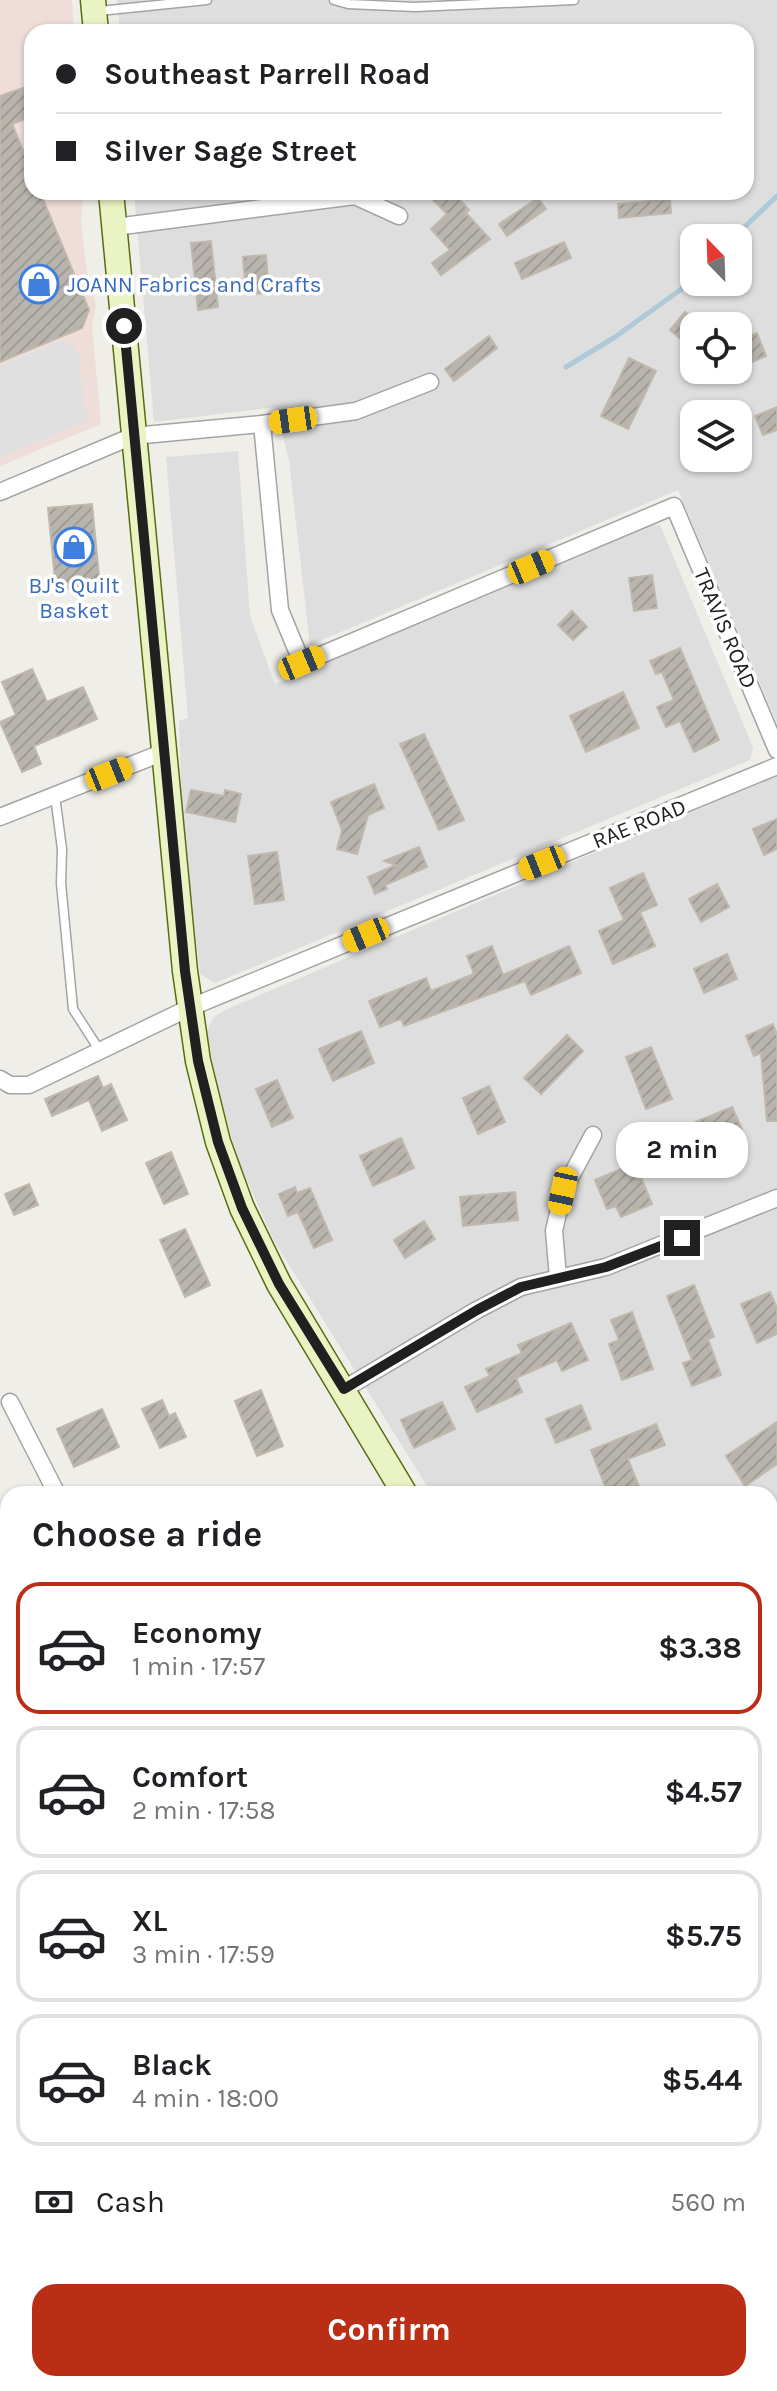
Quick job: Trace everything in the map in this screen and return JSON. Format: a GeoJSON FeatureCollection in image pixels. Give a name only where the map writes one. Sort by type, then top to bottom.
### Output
{"type":"FeatureCollection","features":[{"type":"Feature","properties":{"kind":"street"},"geometry":{"type":"LineString","coordinates":[[112,200],[189,1008],[198,1061],[218,1142],[242,1208],[279,1284],[400,1486]]}},
{"type":"Feature","properties":{"kind":"street"},"geometry":{"type":"LineString","coordinates":[[115,227],[324,200]]}},
{"type":"Feature","properties":{"kind":"street"},"geometry":{"type":"LineString","coordinates":[[364,200],[399,216]]}},
{"type":"Feature","properties":{"kind":"street"},"geometry":{"type":"LineString","coordinates":[[0,492],[133,436],[262,424],[356,411],[430,382]]}},
{"type":"Feature","properties":{"kind":"street","name":"TRAVIS ROAD"},"geometry":{"type":"LineString","coordinates":[[262,424],[280,610],[302,663],[674,506],[777,750]]}},
{"type":"Feature","properties":{"kind":"street"},"geometry":{"type":"LineString","coordinates":[[0,817],[164,752]]}},
{"type":"Feature","properties":{"kind":"street","name":"RAE ROAD"},"geometry":{"type":"LineString","coordinates":[[0,1079],[10,1085],[29,1085],[189,1008],[777,766]]}},
{"type":"Feature","properties":{"kind":"street"},"geometry":{"type":"LineString","coordinates":[[558,1277],[554,1231],[563,1191],[593,1135]]}},
{"type":"Feature","properties":{"kind":"street"},"geometry":{"type":"LineString","coordinates":[[344,1389],[521,1287],[606,1267],[777,1198]]}},
{"type":"Feature","properties":{"kind":"street"},"geometry":{"type":"LineString","coordinates":[[10,1402],[53,1486]]}},
{"type":"Feature","properties":{"kind":"lane"},"geometry":{"type":"LineString","coordinates":[[94,14],[207,0]]}},
{"type":"Feature","properties":{"kind":"lane"},"geometry":{"type":"LineString","coordinates":[[334,0],[348,4],[415,7],[574,0]]}},
{"type":"Feature","properties":{"kind":"lane"},"geometry":{"type":"LineString","coordinates":[[55,796],[62,849],[61,883],[73,1009],[100,1051]]}},
{"type":"Feature","properties":{"kind":"shaded area"},"geometry":{"type":"Polygon","coordinates":[[[0,0],[72,0],[74,24],[24,24],[24,200],[82,200],[81,221],[87,273],[96,306],[92,326],[101,424],[0,466],[0,0]]]}},
{"type":"Feature","properties":{"kind":"shaded area"},"geometry":{"type":"Polygon","coordinates":[[[117,0],[777,0],[777,723],[678,490],[310,645],[289,461],[276,407],[154,422],[135,200],[754,200],[754,24],[119,24],[117,0]]]}},
{"type":"Feature","properties":{"kind":"shaded area"},"geometry":{"type":"Polygon","coordinates":[[[59,341],[72,344],[79,355],[84,406],[90,420],[0,457],[0,366],[59,341]]]}},
{"type":"Feature","properties":{"kind":"shaded area"},"geometry":{"type":"Polygon","coordinates":[[[238,451],[250,616],[275,684],[649,525],[660,525],[753,747],[750,760],[215,983],[200,974],[182,816],[179,721],[188,718],[166,457],[238,451]]]}},
{"type":"Feature","properties":{"kind":"shaded area"},"geometry":{"type":"Polygon","coordinates":[[[777,775],[777,1486],[427,1486],[273,1239],[238,1160],[216,1080],[207,1031],[213,1018],[227,1009],[777,775]]]}},
{"type":"Feature","properties":{"kind":"building","name":"JOANN Fabrics and Crafts"},"geometry":{"type":"Polygon","coordinates":[[[23,88],[24,119],[12,124],[24,153],[24,200],[43,200],[89,310],[82,328],[0,362],[0,96],[23,88]]]}},
{"type":"Feature","properties":{"kind":"building"},"geometry":{"type":"Polygon","coordinates":[[[433,200],[460,200],[469,210],[466,213],[490,239],[441,275],[432,263],[450,250],[431,229],[447,214],[433,200]]]}},
{"type":"Feature","properties":{"kind":"building"},"geometry":{"type":"Polygon","coordinates":[[[535,200],[539,200],[546,209],[507,236],[499,224],[535,200]]]}},
{"type":"Feature","properties":{"kind":"building"},"geometry":{"type":"Polygon","coordinates":[[[670,200],[671,213],[619,218],[618,204],[670,200]]]}},
{"type":"Feature","properties":{"kind":"building"},"geometry":{"type":"Polygon","coordinates":[[[211,241],[218,307],[198,310],[191,243],[211,241]]]}},
{"type":"Feature","properties":{"kind":"building"},"geometry":{"type":"Polygon","coordinates":[[[564,242],[571,258],[522,279],[515,263],[564,242]]]}},
{"type":"Feature","properties":{"kind":"building"},"geometry":{"type":"Polygon","coordinates":[[[266,255],[269,293],[246,294],[243,257],[266,255]]]}},
{"type":"Feature","properties":{"kind":"building"},"geometry":{"type":"Polygon","coordinates":[[[680,318],[680,338],[670,330],[680,318]]]}},
{"type":"Feature","properties":{"kind":"building"},"geometry":{"type":"Polygon","coordinates":[[[757,333],[766,356],[752,362],[752,335],[757,333]]]}},
{"type":"Feature","properties":{"kind":"building"},"geometry":{"type":"Polygon","coordinates":[[[489,336],[497,348],[454,381],[445,369],[489,336]]]}},
{"type":"Feature","properties":{"kind":"building"},"geometry":{"type":"Polygon","coordinates":[[[629,358],[656,371],[628,429],[601,416],[629,358]]]}},
{"type":"Feature","properties":{"kind":"building"},"geometry":{"type":"Polygon","coordinates":[[[777,407],[777,430],[763,435],[755,416],[777,407]]]}},
{"type":"Feature","properties":{"kind":"building","name":"BJ's Quilt Basket"},"geometry":{"type":"Polygon","coordinates":[[[92,504],[100,586],[56,590],[48,508],[92,504]]]}},
{"type":"Feature","properties":{"kind":"building"},"geometry":{"type":"Polygon","coordinates":[[[652,575],[657,608],[634,611],[629,578],[652,575]]]}},
{"type":"Feature","properties":{"kind":"building"},"geometry":{"type":"Polygon","coordinates":[[[572,611],[587,627],[573,640],[558,625],[572,611]]]}},
{"type":"Feature","properties":{"kind":"building"},"geometry":{"type":"Polygon","coordinates":[[[680,648],[719,740],[694,752],[680,721],[666,727],[657,707],[674,700],[662,672],[656,674],[650,661],[680,648]]]}},
{"type":"Feature","properties":{"kind":"building"},"geometry":{"type":"Polygon","coordinates":[[[32,669],[47,702],[83,687],[97,719],[34,746],[41,764],[22,772],[0,722],[16,715],[2,682],[32,669]]]}},
{"type":"Feature","properties":{"kind":"building"},"geometry":{"type":"Polygon","coordinates":[[[623,692],[639,728],[586,752],[570,716],[623,692]]]}},
{"type":"Feature","properties":{"kind":"building"},"geometry":{"type":"Polygon","coordinates":[[[424,734],[464,820],[439,830],[400,744],[424,734]]]}},
{"type":"Feature","properties":{"kind":"building"},"geometry":{"type":"Polygon","coordinates":[[[374,784],[384,808],[368,815],[357,854],[337,849],[342,830],[331,802],[374,784]]]}},
{"type":"Feature","properties":{"kind":"building"},"geometry":{"type":"Polygon","coordinates":[[[191,790],[224,796],[225,790],[241,794],[235,822],[186,812],[191,790]]]}},
{"type":"Feature","properties":{"kind":"building"},"geometry":{"type":"Polygon","coordinates":[[[777,819],[777,849],[764,855],[753,829],[777,819]]]}},
{"type":"Feature","properties":{"kind":"building"},"geometry":{"type":"Polygon","coordinates":[[[419,847],[427,867],[385,885],[387,889],[375,894],[368,877],[396,865],[384,861],[419,847]]]}},
{"type":"Feature","properties":{"kind":"building"},"geometry":{"type":"Polygon","coordinates":[[[277,852],[284,900],[255,904],[248,856],[277,852]]]}},
{"type":"Feature","properties":{"kind":"building"},"geometry":{"type":"Polygon","coordinates":[[[643,873],[657,905],[640,912],[655,946],[613,964],[599,931],[624,920],[610,888],[643,873]]]}},
{"type":"Feature","properties":{"kind":"building"},"geometry":{"type":"Polygon","coordinates":[[[717,884],[729,907],[701,922],[689,899],[717,884]]]}},
{"type":"Feature","properties":{"kind":"building"},"geometry":{"type":"Polygon","coordinates":[[[492,946],[503,975],[569,946],[581,973],[531,995],[525,981],[404,1026],[401,1019],[380,1027],[369,1001],[426,978],[431,991],[474,974],[467,956],[492,946]]]}},
{"type":"Feature","properties":{"kind":"building"},"geometry":{"type":"Polygon","coordinates":[[[727,954],[737,979],[704,993],[694,969],[727,954]]]}},
{"type":"Feature","properties":{"kind":"building"},"geometry":{"type":"Polygon","coordinates":[[[773,1024],[777,1035],[777,1121],[767,1121],[761,1053],[754,1056],[746,1036],[773,1024]]]}},
{"type":"Feature","properties":{"kind":"building"},"geometry":{"type":"Polygon","coordinates":[[[361,1031],[374,1063],[333,1081],[319,1049],[361,1031]]]}},
{"type":"Feature","properties":{"kind":"building"},"geometry":{"type":"Polygon","coordinates":[[[567,1035],[583,1051],[541,1094],[524,1078],[567,1035]]]}},
{"type":"Feature","properties":{"kind":"building"},"geometry":{"type":"Polygon","coordinates":[[[651,1047],[672,1099],[646,1109],[626,1057],[651,1047]]]}},
{"type":"Feature","properties":{"kind":"building"},"geometry":{"type":"Polygon","coordinates":[[[98,1076],[103,1088],[111,1084],[127,1120],[102,1131],[89,1100],[52,1116],[45,1099],[98,1076]]]}},
{"type":"Feature","properties":{"kind":"building"},"geometry":{"type":"Polygon","coordinates":[[[277,1080],[293,1118],[272,1127],[256,1089],[277,1080]]]}},
{"type":"Feature","properties":{"kind":"building"},"geometry":{"type":"Polygon","coordinates":[[[489,1086],[505,1122],[478,1134],[463,1098],[489,1086]]]}},
{"type":"Feature","properties":{"kind":"building"},"geometry":{"type":"Polygon","coordinates":[[[732,1107],[742,1129],[724,1137],[730,1151],[710,1159],[695,1122],[732,1107]]]}},
{"type":"Feature","properties":{"kind":"building"},"geometry":{"type":"Polygon","coordinates":[[[401,1138],[414,1168],[373,1186],[360,1156],[401,1138]]]}},
{"type":"Feature","properties":{"kind":"building"},"geometry":{"type":"Polygon","coordinates":[[[171,1152],[188,1194],[164,1204],[146,1163],[171,1152]]]}},
{"type":"Feature","properties":{"kind":"building"},"geometry":{"type":"Polygon","coordinates":[[[635,1163],[652,1204],[621,1217],[616,1206],[607,1209],[595,1180],[635,1163]]]}},
{"type":"Feature","properties":{"kind":"building"},"geometry":{"type":"Polygon","coordinates":[[[29,1184],[38,1205],[14,1215],[5,1194],[29,1184]]]}},
{"type":"Feature","properties":{"kind":"building"},"geometry":{"type":"Polygon","coordinates":[[[295,1187],[297,1193],[310,1188],[332,1240],[314,1248],[298,1212],[288,1216],[279,1194],[295,1187]]]}},
{"type":"Feature","properties":{"kind":"building"},"geometry":{"type":"Polygon","coordinates":[[[515,1192],[518,1220],[463,1226],[460,1197],[515,1192]]]}},
{"type":"Feature","properties":{"kind":"building"},"geometry":{"type":"Polygon","coordinates":[[[424,1221],[435,1239],[405,1258],[394,1240],[424,1221]]]}},
{"type":"Feature","properties":{"kind":"building"},"geometry":{"type":"Polygon","coordinates":[[[185,1229],[210,1285],[185,1297],[160,1240],[185,1229]]]}},
{"type":"Feature","properties":{"kind":"building"},"geometry":{"type":"Polygon","coordinates":[[[694,1285],[714,1337],[708,1339],[721,1375],[692,1386],[683,1363],[692,1360],[667,1296],[694,1285]]]}},
{"type":"Feature","properties":{"kind":"building"},"geometry":{"type":"Polygon","coordinates":[[[770,1292],[777,1308],[777,1334],[757,1343],[741,1304],[770,1292]]]}},
{"type":"Feature","properties":{"kind":"building"},"geometry":{"type":"Polygon","coordinates":[[[632,1312],[653,1369],[622,1380],[609,1344],[619,1340],[611,1320],[632,1312]]]}},
{"type":"Feature","properties":{"kind":"building"},"geometry":{"type":"Polygon","coordinates":[[[571,1323],[588,1360],[562,1371],[557,1360],[516,1378],[522,1392],[477,1412],[465,1387],[490,1376],[486,1369],[522,1353],[518,1345],[571,1323]]]}},
{"type":"Feature","properties":{"kind":"building"},"geometry":{"type":"Polygon","coordinates":[[[261,1390],[283,1446],[257,1456],[235,1401],[261,1390]]]}},
{"type":"Feature","properties":{"kind":"building"},"geometry":{"type":"Polygon","coordinates":[[[162,1400],[169,1416],[175,1413],[186,1437],[160,1448],[142,1409],[162,1400]]]}},
{"type":"Feature","properties":{"kind":"building"},"geometry":{"type":"Polygon","coordinates":[[[442,1402],[455,1429],[414,1448],[401,1420],[442,1402]]]}},
{"type":"Feature","properties":{"kind":"building"},"geometry":{"type":"Polygon","coordinates":[[[581,1405],[591,1429],[556,1443],[546,1419],[581,1405]]]}},
{"type":"Feature","properties":{"kind":"building"},"geometry":{"type":"Polygon","coordinates":[[[102,1409],[119,1447],[74,1467],[57,1429],[102,1409]]]}},
{"type":"Feature","properties":{"kind":"building"},"geometry":{"type":"Polygon","coordinates":[[[777,1422],[777,1464],[745,1486],[726,1456],[777,1422]]]}},
{"type":"Feature","properties":{"kind":"building"},"geometry":{"type":"Polygon","coordinates":[[[656,1424],[665,1445],[628,1459],[639,1486],[605,1486],[591,1450],[656,1424]]]}},
{"type":"Feature","properties":{"kind":"waterway"},"geometry":{"type":"LineString","coordinates":[[748,224],[777,196]]}},
{"type":"Feature","properties":{"kind":"waterway"},"geometry":{"type":"LineString","coordinates":[[566,367],[615,337],[680,290]]}},
{"type":"Feature","properties":{"kind":"place","name":"JOANN Fabrics and Crafts"},"geometry":{"type":"Point","coordinates":[39,284]}},
{"type":"Feature","properties":{"kind":"place","name":"BJ's Quilt Basket"},"geometry":{"type":"Point","coordinates":[74,547]}},
{"type":"Feature","properties":{"kind":"route"},"geometry":{"type":"LineString","coordinates":[[124,326],[192,1026],[218,1142],[242,1208],[279,1284],[344,1389],[521,1287],[606,1267],[682,1238]]}}]}
